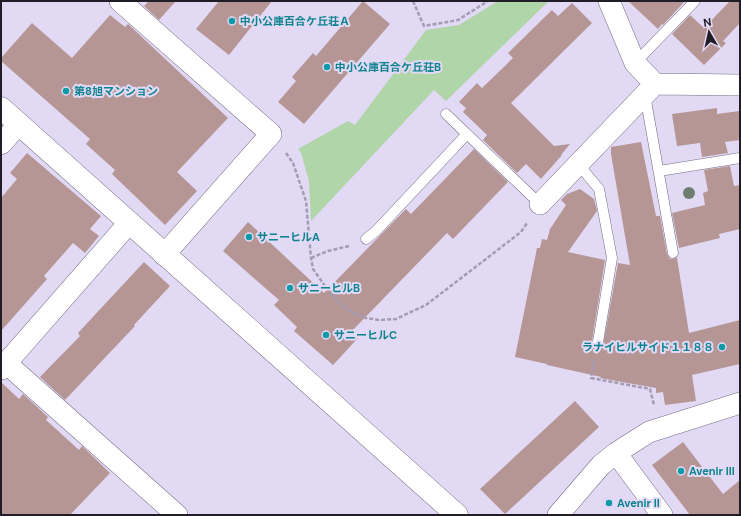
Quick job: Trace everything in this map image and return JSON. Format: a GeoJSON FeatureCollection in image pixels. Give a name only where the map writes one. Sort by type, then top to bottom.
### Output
{"type":"FeatureCollection","features":[{"type":"Feature","properties":{"kind":"street"},"geometry":{"type":"LineString","coordinates":[[120,1],[271,134],[164,255]]}},
{"type":"Feature","properties":{"kind":"street"},"geometry":{"type":"LineString","coordinates":[[609,1],[634,63],[650,89]]}},
{"type":"Feature","properties":{"kind":"street"},"geometry":{"type":"LineString","coordinates":[[540,204],[650,89],[740,85]]}},
{"type":"Feature","properties":{"kind":"street"},"geometry":{"type":"LineString","coordinates":[[1,108],[457,515]]}},
{"type":"Feature","properties":{"kind":"street"},"geometry":{"type":"LineString","coordinates":[[1,144],[19,124]]}},
{"type":"Feature","properties":{"kind":"street"},"geometry":{"type":"LineString","coordinates":[[129,223],[3,366],[177,515]]}},
{"type":"Feature","properties":{"kind":"street"},"geometry":{"type":"LineString","coordinates":[[558,515],[601,466],[616,453],[649,432],[740,404]]}},
{"type":"Feature","properties":{"kind":"street"},"geometry":{"type":"LineString","coordinates":[[616,453],[662,515]]}},
{"type":"Feature","properties":{"kind":"lane"},"geometry":{"type":"LineString","coordinates":[[634,63],[695,1]]}},
{"type":"Feature","properties":{"kind":"lane"},"geometry":{"type":"LineString","coordinates":[[650,89],[659,171],[674,253]]}},
{"type":"Feature","properties":{"kind":"lane"},"geometry":{"type":"LineString","coordinates":[[446,114],[540,204]]}},
{"type":"Feature","properties":{"kind":"lane"},"geometry":{"type":"LineString","coordinates":[[366,239],[376,231],[467,134]]}},
{"type":"Feature","properties":{"kind":"lane"},"geometry":{"type":"LineString","coordinates":[[659,171],[740,158]]}},
{"type":"Feature","properties":{"kind":"lane"},"geometry":{"type":"LineString","coordinates":[[578,164],[599,189],[612,258],[598,342]]}},
{"type":"Feature","properties":{"kind":"path"},"geometry":{"type":"LineString","coordinates":[[413,1],[424,26],[458,20],[488,1]]}},
{"type":"Feature","properties":{"kind":"path"},"geometry":{"type":"LineString","coordinates":[[271,134],[293,163],[306,201],[313,269],[338,302],[351,312],[366,318],[379,320],[396,319],[426,306],[521,232],[540,204]]}},
{"type":"Feature","properties":{"kind":"path"},"geometry":{"type":"LineString","coordinates":[[311,258],[366,239]]}},
{"type":"Feature","properties":{"kind":"path"},"geometry":{"type":"LineString","coordinates":[[590,378],[650,389],[659,429]]}},
{"type":"Feature","properties":{"kind":"green space"},"geometry":{"type":"Polygon","coordinates":[[[498,1],[549,1],[446,101],[434,90],[311,221],[309,181],[301,153],[298,149],[348,121],[355,125],[426,30],[459,25],[498,1]]]}},
{"type":"Feature","properties":{"kind":"building"},"geometry":{"type":"Polygon","coordinates":[[[149,1],[176,1],[159,20],[144,6],[149,1]]]}},
{"type":"Feature","properties":{"kind":"building","name":"中小公庫百合ケ丘荘Ａ"},"geometry":{"type":"Polygon","coordinates":[[[219,1],[272,1],[229,55],[196,29],[219,1]]]}},
{"type":"Feature","properties":{"kind":"building","name":"中小公庫百合ケ丘荘B"},"geometry":{"type":"Polygon","coordinates":[[[363,1],[390,24],[304,124],[278,102],[296,81],[292,77],[313,53],[316,56],[363,1]]]}},
{"type":"Feature","properties":{"kind":"building"},"geometry":{"type":"Polygon","coordinates":[[[628,1],[685,1],[658,29],[628,1]]]}},
{"type":"Feature","properties":{"kind":"building"},"geometry":{"type":"Polygon","coordinates":[[[730,1],[740,1],[740,23],[723,41],[726,43],[704,65],[672,34],[690,15],[704,28],[730,1]]]}},
{"type":"Feature","properties":{"kind":"building"},"geometry":{"type":"Polygon","coordinates":[[[572,3],[592,23],[511,103],[554,146],[570,144],[541,179],[526,164],[517,173],[483,140],[487,135],[463,112],[466,108],[459,102],[477,83],[482,88],[513,58],[508,53],[552,10],[558,16],[572,3]]]}},
{"type":"Feature","properties":{"kind":"building"},"geometry":{"type":"Polygon","coordinates":[[[110,15],[125,27],[128,24],[228,118],[177,172],[197,191],[165,225],[112,174],[115,170],[86,144],[90,139],[1,61],[1,58],[32,23],[72,58],[110,15]]]}},
{"type":"Feature","properties":{"kind":"building"},"geometry":{"type":"Polygon","coordinates":[[[717,108],[717,114],[740,111],[740,140],[725,142],[728,153],[702,157],[700,143],[677,146],[672,114],[717,108]]]}},
{"type":"Feature","properties":{"kind":"building"},"geometry":{"type":"Polygon","coordinates":[[[641,142],[656,216],[660,216],[667,254],[670,259],[677,258],[689,333],[740,320],[740,364],[692,375],[696,401],[665,405],[663,392],[656,393],[656,388],[600,378],[601,377],[515,357],[537,248],[540,248],[542,239],[547,240],[550,229],[566,205],[561,200],[567,194],[580,189],[594,199],[597,211],[568,252],[605,260],[592,341],[592,345],[597,348],[603,346],[618,263],[630,265],[611,147],[641,142]]]}},
{"type":"Feature","properties":{"kind":"building"},"geometry":{"type":"Polygon","coordinates":[[[474,149],[508,182],[453,239],[447,233],[351,332],[358,338],[333,365],[294,331],[297,327],[274,305],[279,300],[223,251],[248,222],[324,293],[406,209],[411,214],[474,149]]]}},
{"type":"Feature","properties":{"kind":"building"},"geometry":{"type":"Polygon","coordinates":[[[27,153],[101,216],[90,229],[99,236],[85,253],[73,243],[44,276],[47,279],[1,331],[1,198],[17,179],[10,173],[27,153]]]}},
{"type":"Feature","properties":{"kind":"building"},"geometry":{"type":"Polygon","coordinates":[[[730,166],[734,186],[740,185],[740,229],[719,234],[720,238],[679,248],[672,213],[705,205],[703,193],[708,191],[704,170],[730,166]]]}},
{"type":"Feature","properties":{"kind":"building"},"geometry":{"type":"Polygon","coordinates":[[[144,262],[170,286],[134,325],[135,326],[65,400],[40,377],[80,336],[78,333],[144,262]]]}},
{"type":"Feature","properties":{"kind":"building"},"geometry":{"type":"Polygon","coordinates":[[[1,382],[19,399],[23,394],[48,417],[46,420],[79,450],[82,446],[110,473],[70,515],[1,515],[1,382]]]}},
{"type":"Feature","properties":{"kind":"building"},"geometry":{"type":"Polygon","coordinates":[[[575,401],[599,427],[505,514],[480,489],[575,401]]]}},
{"type":"Feature","properties":{"kind":"building"},"geometry":{"type":"Polygon","coordinates":[[[683,442],[723,494],[740,480],[740,515],[690,515],[652,465],[683,442]]]}},
{"type":"Feature","properties":{"kind":"place","name":"中小公庫百合ケ丘荘Ａ"},"geometry":{"type":"Point","coordinates":[232,21]}},
{"type":"Feature","properties":{"kind":"place","name":"中小公庫百合ケ丘荘B"},"geometry":{"type":"Point","coordinates":[327,67]}},
{"type":"Feature","properties":{"kind":"place","name":"第8旭マンション"},"geometry":{"type":"Point","coordinates":[66,91]}},
{"type":"Feature","properties":{"kind":"place","name":"サニーヒルA"},"geometry":{"type":"Point","coordinates":[249,237]}},
{"type":"Feature","properties":{"kind":"place","name":"サニーヒルB"},"geometry":{"type":"Point","coordinates":[290,288]}},
{"type":"Feature","properties":{"kind":"place","name":"サニーヒルC"},"geometry":{"type":"Point","coordinates":[326,335]}},
{"type":"Feature","properties":{"kind":"place","name":"ラナイヒルサイド１１８８"},"geometry":{"type":"Point","coordinates":[722,347]}},
{"type":"Feature","properties":{"kind":"place","name":"Avenir III"},"geometry":{"type":"Point","coordinates":[681,471]}},
{"type":"Feature","properties":{"kind":"place","name":"Avenir II"},"geometry":{"type":"Point","coordinates":[609,503]}}]}
